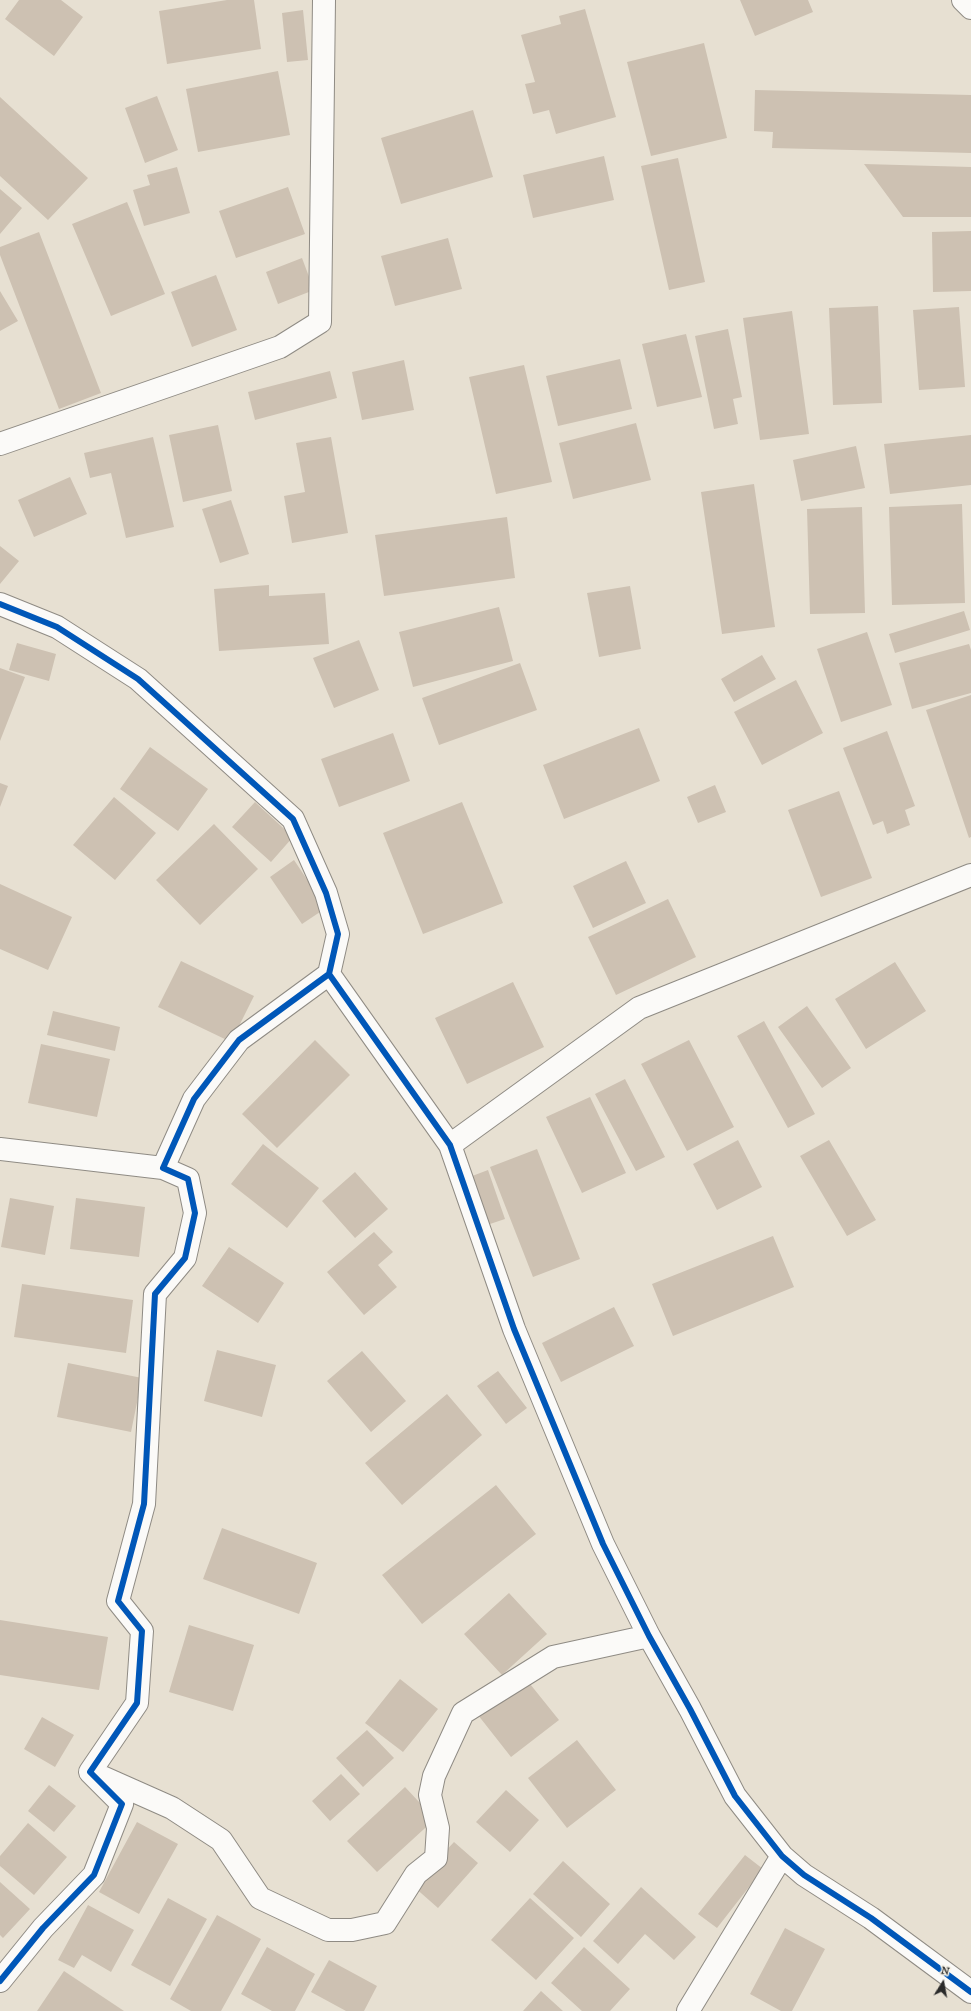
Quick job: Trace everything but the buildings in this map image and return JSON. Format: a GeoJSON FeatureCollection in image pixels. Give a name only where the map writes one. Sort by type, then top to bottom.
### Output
{"type":"FeatureCollection","features":[{"type":"Feature","properties":{"kind":"street"},"geometry":{"type":"LineString","coordinates":[[0,444],[280,347],[320,322],[324,0]]}},
{"type":"Feature","properties":{"kind":"street"},"geometry":{"type":"LineString","coordinates":[[963,0],[971,8]]}},
{"type":"Feature","properties":{"kind":"street"},"geometry":{"type":"LineString","coordinates":[[0,604],[57,627],[138,679],[293,819],[326,892],[338,934],[329,974],[239,1040],[194,1099],[163,1168]]}},
{"type":"Feature","properties":{"kind":"street"},"geometry":{"type":"LineString","coordinates":[[450,1145],[639,1008],[971,875]]}},
{"type":"Feature","properties":{"kind":"street"},"geometry":{"type":"LineString","coordinates":[[329,974],[450,1145],[514,1329],[603,1544],[649,1636],[690,1709],[735,1796],[782,1856],[804,1875],[871,1918],[971,1992]]}},
{"type":"Feature","properties":{"kind":"street"},"geometry":{"type":"LineString","coordinates":[[0,1149],[163,1168],[188,1179],[195,1213],[185,1258],[155,1294],[144,1504],[118,1601],[142,1631],[137,1703],[90,1772]]}},
{"type":"Feature","properties":{"kind":"street"},"geometry":{"type":"LineString","coordinates":[[90,1772],[172,1808],[221,1840],[260,1898],[328,1930],[352,1930],[385,1923],[416,1874],[436,1858],[438,1828],[430,1795],[434,1776],[463,1713],[553,1657],[649,1636]]}},
{"type":"Feature","properties":{"kind":"street"},"geometry":{"type":"LineString","coordinates":[[0,1982],[43,1928],[94,1874],[122,1804],[90,1772]]}},
{"type":"Feature","properties":{"kind":"street"},"geometry":{"type":"LineString","coordinates":[[688,2011],[782,1856]]}},
{"type":"Feature","properties":{"kind":"cycle path"},"geometry":{"type":"LineString","coordinates":[[0,604],[57,627],[138,679],[293,819],[326,893],[338,934],[329,974],[450,1145],[514,1329],[603,1544],[649,1636],[690,1709],[735,1796],[782,1856],[804,1875],[871,1918],[971,1992]]}},
{"type":"Feature","properties":{"kind":"cycle path"},"geometry":{"type":"LineString","coordinates":[[0,1981],[43,1928],[94,1875],[122,1804],[90,1772],[137,1703],[142,1631],[118,1601],[144,1504],[155,1294],[185,1258],[195,1213],[188,1179],[163,1168],[194,1099],[239,1040],[329,974]]}}]}
